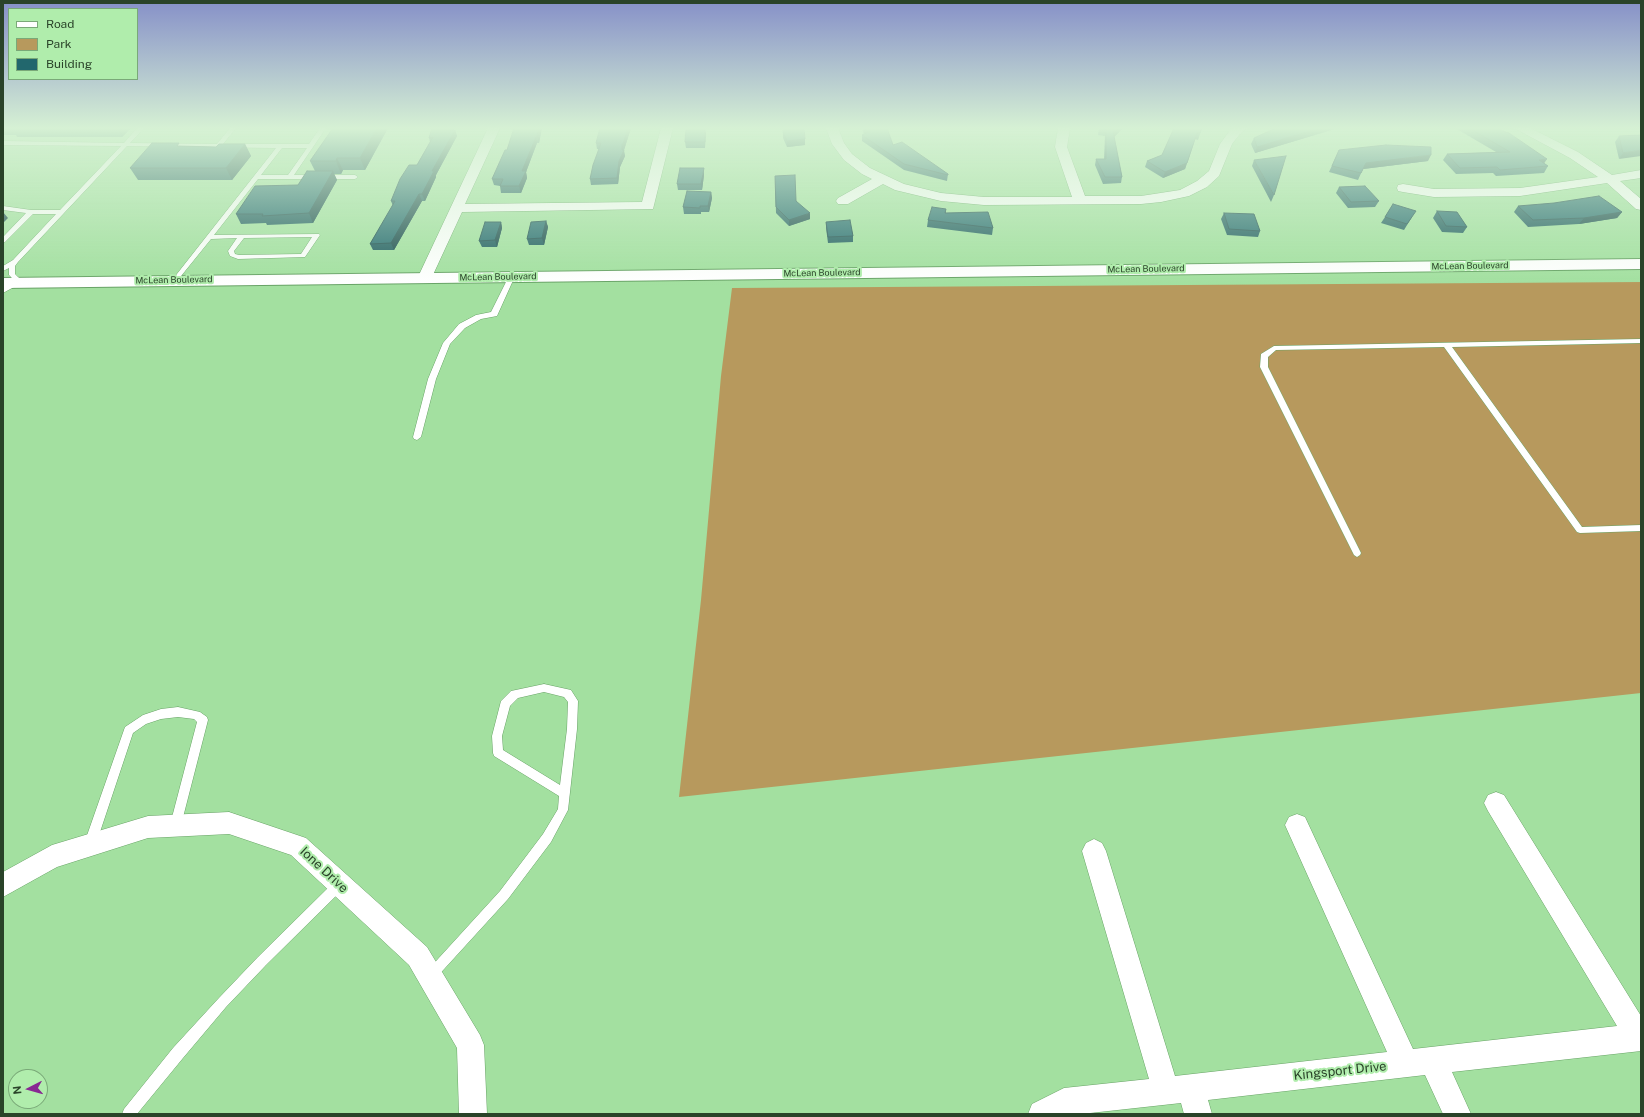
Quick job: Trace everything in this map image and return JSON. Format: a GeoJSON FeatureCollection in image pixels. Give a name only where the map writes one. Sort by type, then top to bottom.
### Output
{"type":"FeatureCollection","features":[{"type":"Feature","properties":{"kind":"main road","name":"McLean Boulevard"},"geometry":{"type":"LineString","coordinates":[[3,282],[1641,264]]}},
{"type":"Feature","properties":{"kind":"street"},"geometry":{"type":"LineString","coordinates":[[425,278],[470,180]]}},
{"type":"Feature","properties":{"kind":"street"},"geometry":{"type":"LineString","coordinates":[[457,208],[648,206],[654,180]]}},
{"type":"Feature","properties":{"kind":"street"},"geometry":{"type":"LineString","coordinates":[[843,202],[880,180]]}},
{"type":"Feature","properties":{"kind":"street"},"geometry":{"type":"LineString","coordinates":[[885,180],[919,192],[966,200],[1141,200],[1161,198],[1184,193],[1207,180]]}},
{"type":"Feature","properties":{"kind":"street"},"geometry":{"type":"LineString","coordinates":[[1073,180],[1080,200]]}},
{"type":"Feature","properties":{"kind":"street"},"geometry":{"type":"LineString","coordinates":[[1404,188],[1434,192],[1520,192],[1602,180]]}},
{"type":"Feature","properties":{"kind":"street"},"geometry":{"type":"LineString","coordinates":[[1611,180],[1641,206]]}},
{"type":"Feature","properties":{"kind":"street"},"geometry":{"type":"LineString","coordinates":[[1496,803],[1640,1037]]}},
{"type":"Feature","properties":{"kind":"street","name":"Ione Drive"},"geometry":{"type":"LineString","coordinates":[[3,885],[52,857],[148,827],[229,823],[298,846],[418,956],[470,1045],[473,1114]]}},
{"type":"Feature","properties":{"kind":"street"},"geometry":{"type":"LineString","coordinates":[[1297,825],[1406,1064]]}},
{"type":"Feature","properties":{"kind":"street"},"geometry":{"type":"LineString","coordinates":[[1094,851],[1178,1089],[1198,1114]]}},
{"type":"Feature","properties":{"kind":"street","name":"Kingsport Drive"},"geometry":{"type":"LineString","coordinates":[[1042,1114],[1064,1102],[1640,1037]]}},
{"type":"Feature","properties":{"kind":"street"},"geometry":{"type":"LineString","coordinates":[[1433,1061],[1457,1114]]}},
{"type":"Feature","properties":{"kind":"lane"},"geometry":{"type":"LineString","coordinates":[[3,269],[15,261],[92,180]]}},
{"type":"Feature","properties":{"kind":"lane"},"geometry":{"type":"LineString","coordinates":[[175,280],[253,180]]}},
{"type":"Feature","properties":{"kind":"lane"},"geometry":{"type":"LineString","coordinates":[[3,208],[31,212],[62,212]]}},
{"type":"Feature","properties":{"kind":"lane"},"geometry":{"type":"LineString","coordinates":[[3,241],[31,212]]}},
{"type":"Feature","properties":{"kind":"lane"},"geometry":{"type":"LineString","coordinates":[[209,237],[242,236],[317,235],[303,256],[238,257],[232,255],[231,251],[242,236]]}},
{"type":"Feature","properties":{"kind":"lane"},"geometry":{"type":"LineString","coordinates":[[3,291],[20,282],[12,275],[12,266],[15,261]]}},
{"type":"Feature","properties":{"kind":"lane"},"geometry":{"type":"LineString","coordinates":[[417,437],[432,378],[447,343],[462,326],[479,317],[494,314],[512,276]]}},
{"type":"Feature","properties":{"kind":"lane"},"geometry":{"type":"LineString","coordinates":[[1357,553],[1264,367],[1264,356],[1274,348],[1641,341]]}},
{"type":"Feature","properties":{"kind":"lane"},"geometry":{"type":"LineString","coordinates":[[1446,344],[1580,530],[1641,528]]}},
{"type":"Feature","properties":{"kind":"lane"},"geometry":{"type":"LineString","coordinates":[[430,976],[504,895],[547,838],[562,810],[572,729],[573,701],[567,693],[544,688],[515,694],[505,704],[497,736],[498,753],[564,793]]}},
{"type":"Feature","properties":{"kind":"lane"},"geometry":{"type":"LineString","coordinates":[[90,845],[129,730],[143,720],[161,714],[178,712],[196,715],[203,720],[176,826]]}},
{"type":"Feature","properties":{"kind":"lane"},"geometry":{"type":"LineString","coordinates":[[129,1114],[178,1053],[222,1003],[340,884]]}},
{"type":"Feature","properties":{"kind":"green space"},"geometry":{"type":"Polygon","coordinates":[[[1641,282],[1641,693],[679,797],[701,600],[721,376],[732,288],[1641,282]]]}},
{"type":"Feature","properties":{"kind":"building"},"geometry":{"type":"Polygon","coordinates":[[[301,180],[328,180],[309,213],[262,216],[263,214],[236,214],[255,186],[298,185],[301,180]]]}},
{"type":"Feature","properties":{"kind":"building"},"geometry":{"type":"Polygon","coordinates":[[[400,180],[429,180],[422,194],[419,194],[391,243],[370,244],[395,201],[391,201],[400,180]]]}},
{"type":"Feature","properties":{"kind":"building"},"geometry":{"type":"Polygon","coordinates":[[[503,180],[522,180],[519,186],[500,186],[503,180]]]}},
{"type":"Feature","properties":{"kind":"building"},"geometry":{"type":"Polygon","coordinates":[[[678,180],[702,180],[701,184],[677,184],[678,180]]]}},
{"type":"Feature","properties":{"kind":"building"},"geometry":{"type":"Polygon","coordinates":[[[775,180],[795,180],[796,201],[810,213],[789,220],[776,207],[775,180]]]}},
{"type":"Feature","properties":{"kind":"building"},"geometry":{"type":"Polygon","coordinates":[[[1266,180],[1279,180],[1274,195],[1266,180]]]}},
{"type":"Feature","properties":{"kind":"building"},"geometry":{"type":"Polygon","coordinates":[[[1365,186],[1379,201],[1351,202],[1339,187],[1365,186]]]}},
{"type":"Feature","properties":{"kind":"building"},"geometry":{"type":"Polygon","coordinates":[[[687,191],[711,192],[708,206],[700,206],[700,208],[683,207],[687,191]]]}},
{"type":"Feature","properties":{"kind":"building"},"geometry":{"type":"Polygon","coordinates":[[[1599,196],[1622,212],[1584,218],[1533,220],[1518,206],[1554,203],[1599,196]]]}},
{"type":"Feature","properties":{"kind":"building"},"geometry":{"type":"Polygon","coordinates":[[[1393,204],[1416,211],[1407,224],[1385,217],[1393,204]]]}},
{"type":"Feature","properties":{"kind":"building"},"geometry":{"type":"Polygon","coordinates":[[[932,207],[946,209],[945,213],[988,212],[993,228],[928,220],[932,207]]]}},
{"type":"Feature","properties":{"kind":"building"},"geometry":{"type":"Polygon","coordinates":[[[1437,211],[1457,212],[1467,227],[1446,226],[1437,211]]]}},
{"type":"Feature","properties":{"kind":"building"},"geometry":{"type":"Polygon","coordinates":[[[1224,213],[1254,214],[1260,231],[1229,229],[1224,213]]]}},
{"type":"Feature","properties":{"kind":"building"},"geometry":{"type":"Polygon","coordinates":[[[850,220],[853,236],[828,237],[826,222],[850,220]]]}},
{"type":"Feature","properties":{"kind":"building"},"geometry":{"type":"Polygon","coordinates":[[[546,221],[542,238],[527,239],[531,222],[546,221]]]}},
{"type":"Feature","properties":{"kind":"building"},"geometry":{"type":"Polygon","coordinates":[[[485,222],[501,222],[495,240],[479,241],[485,222]]]}}]}
